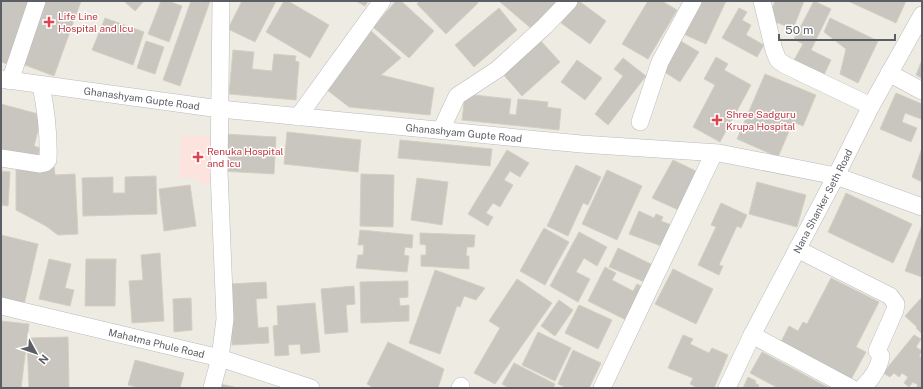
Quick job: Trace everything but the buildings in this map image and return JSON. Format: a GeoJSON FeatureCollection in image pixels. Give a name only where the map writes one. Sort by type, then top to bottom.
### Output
{"type":"FeatureCollection","features":[{"type":"Feature","properties":{"kind":"street"},"geometry":{"type":"LineString","coordinates":[[6,80],[37,1]]}},
{"type":"Feature","properties":{"kind":"street"},"geometry":{"type":"LineString","coordinates":[[212,388],[220,358],[225,319],[220,171],[221,1]]}},
{"type":"Feature","properties":{"kind":"street"},"geometry":{"type":"LineString","coordinates":[[298,117],[382,1]]}},
{"type":"Feature","properties":{"kind":"street"},"geometry":{"type":"LineString","coordinates":[[441,130],[457,96],[498,69],[545,26],[569,1]]}},
{"type":"Feature","properties":{"kind":"street"},"geometry":{"type":"LineString","coordinates":[[640,122],[660,62],[693,1]]}},
{"type":"Feature","properties":{"kind":"street"},"geometry":{"type":"LineString","coordinates":[[762,1],[772,43],[778,60],[785,66],[871,106]]}},
{"type":"Feature","properties":{"kind":"street","name":"Nana Shanker Seth Road"},"geometry":{"type":"LineString","coordinates":[[727,388],[752,335],[836,176],[871,106],[922,15]]}},
{"type":"Feature","properties":{"kind":"street"},"geometry":{"type":"LineString","coordinates":[[890,73],[922,91]]}},
{"type":"Feature","properties":{"kind":"street","name":"Ghanashyam Gupte Road"},"geometry":{"type":"LineString","coordinates":[[6,80],[220,109],[581,144],[714,153],[836,176],[922,207]]}},
{"type":"Feature","properties":{"kind":"street"},"geometry":{"type":"LineString","coordinates":[[1,158],[40,164],[45,163],[48,160],[49,145],[46,111],[40,85]]}},
{"type":"Feature","properties":{"kind":"street"},"geometry":{"type":"LineString","coordinates":[[602,388],[714,153]]}},
{"type":"Feature","properties":{"kind":"street"},"geometry":{"type":"LineString","coordinates":[[797,249],[890,296],[896,304],[895,310],[877,351],[881,356],[880,362],[868,382],[862,388]]}},
{"type":"Feature","properties":{"kind":"street","name":"Mahatma Phule Road"},"geometry":{"type":"LineString","coordinates":[[1,306],[220,358],[311,388]]}},
{"type":"Feature","properties":{"kind":"street"},"geometry":{"type":"LineString","coordinates":[[752,335],[851,388]]}},
{"type":"Feature","properties":{"kind":"shaded area","name":"Renuka Hospital and Icu"},"geometry":{"type":"Polygon","coordinates":[[[181,135],[216,136],[215,184],[199,184],[199,178],[179,178],[181,135]]]}},
{"type":"Feature","properties":{"kind":"place","name":"Life Line Hospital and Icu"},"geometry":{"type":"Point","coordinates":[49,22]}},
{"type":"Feature","properties":{"kind":"place","name":"Shree Sadguru Krupa Hospital"},"geometry":{"type":"Point","coordinates":[717,120]}},
{"type":"Feature","properties":{"kind":"place","name":"Renuka Hospital and Icu"},"geometry":{"type":"Point","coordinates":[198,157]}}]}
